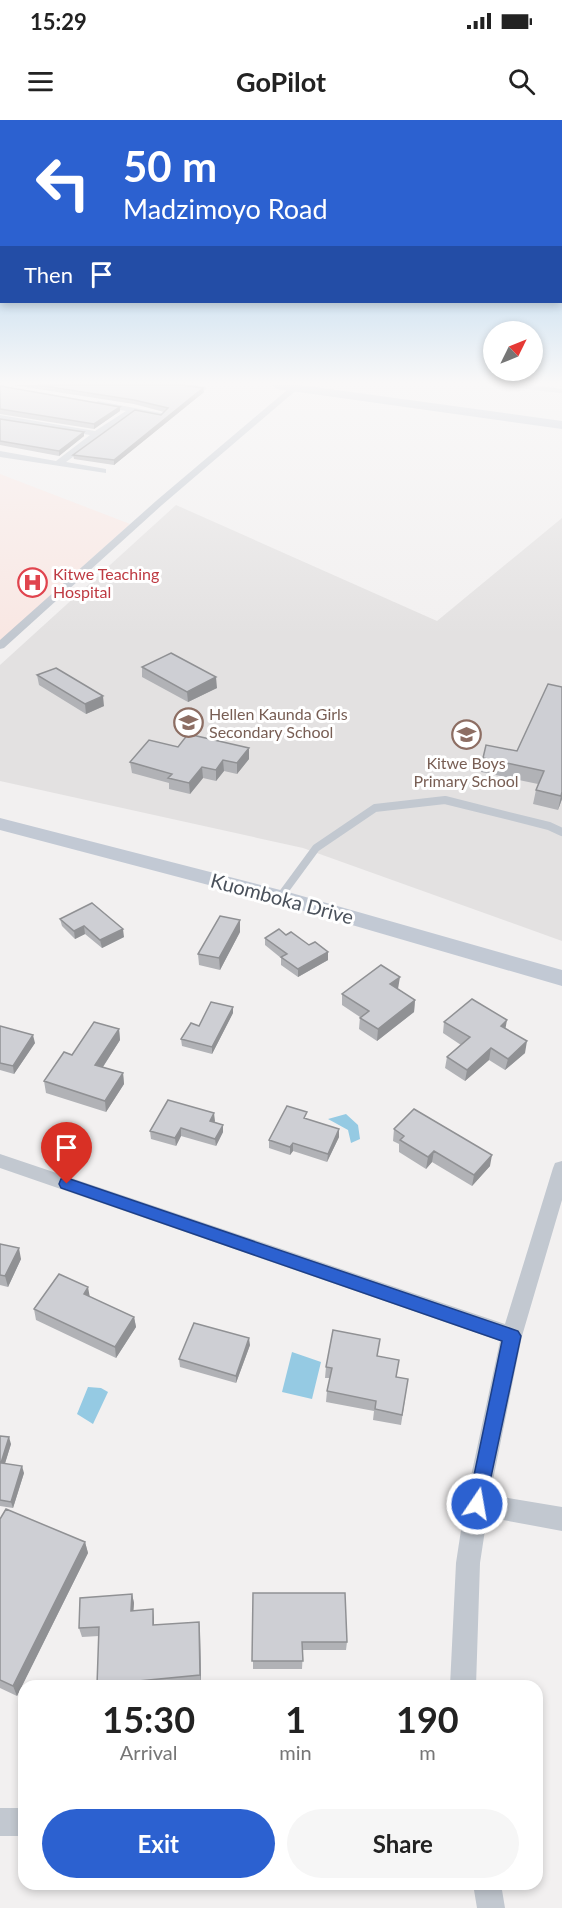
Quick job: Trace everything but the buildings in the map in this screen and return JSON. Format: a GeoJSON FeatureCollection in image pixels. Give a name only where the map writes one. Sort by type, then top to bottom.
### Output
{"type":"FeatureCollection","features":[{"type":"Feature","properties":{"kind":"main road","name":"Kuomboka Drive"},"geometry":{"type":"LineString","coordinates":[[0,824],[280,897],[562,978]]}},
{"type":"Feature","properties":{"kind":"street"},"geometry":{"type":"LineString","coordinates":[[89,468],[103,471]]}},
{"type":"Feature","properties":{"kind":"street"},"geometry":{"type":"LineString","coordinates":[[0,646],[200,468]]}},
{"type":"Feature","properties":{"kind":"street"},"geometry":{"type":"LineString","coordinates":[[0,1161],[512,1336]]}},
{"type":"Feature","properties":{"kind":"street"},"geometry":{"type":"LineString","coordinates":[[463,1680],[468,1563],[477,1504],[512,1336],[562,1168]]}},
{"type":"Feature","properties":{"kind":"street"},"geometry":{"type":"LineString","coordinates":[[477,1504],[562,1519]]}},
{"type":"Feature","properties":{"kind":"street"},"geometry":{"type":"LineString","coordinates":[[0,1822],[18,1822]]}},
{"type":"Feature","properties":{"kind":"street"},"geometry":{"type":"LineString","coordinates":[[488,1890],[491,1908]]}},
{"type":"Feature","properties":{"kind":"lane"},"geometry":{"type":"LineString","coordinates":[[280,897],[316,848],[375,808],[445,800],[549,826],[562,832]]}},
{"type":"Feature","properties":{"kind":"shaded area","name":"Kitwe Teaching Hospital"},"geometry":{"type":"Polygon","coordinates":[[[0,474],[130,524],[0,641],[0,474]]]}},
{"type":"Feature","properties":{"kind":"shaded area","name":"Hellen Kaunda Girls Secondary School"},"geometry":{"type":"Polygon","coordinates":[[[176,505],[437,621],[562,518],[562,941],[303,848],[0,781],[0,665],[176,505]]]}},
{"type":"Feature","properties":{"kind":"water"},"geometry":{"type":"Polygon","coordinates":[[[346,1114],[358,1125],[360,1139],[351,1143],[348,1130],[328,1119],[346,1114]]]}},
{"type":"Feature","properties":{"kind":"water"},"geometry":{"type":"Polygon","coordinates":[[[292,1352],[321,1362],[312,1399],[282,1392],[292,1352]]]}},
{"type":"Feature","properties":{"kind":"water"},"geometry":{"type":"Polygon","coordinates":[[[88,1387],[101,1388],[108,1392],[93,1424],[77,1414],[88,1387]]]}},
{"type":"Feature","properties":{"kind":"place","name":"Kitwe Teaching Hospital"},"geometry":{"type":"Point","coordinates":[32,583]}},
{"type":"Feature","properties":{"kind":"place","name":"Hellen Kaunda Girls Secondary School"},"geometry":{"type":"Point","coordinates":[188,723]}},
{"type":"Feature","properties":{"kind":"place","name":"Kitwe Boys Primary School"},"geometry":{"type":"Point","coordinates":[466,735]}},
{"type":"Feature","properties":{"kind":"route"},"geometry":{"type":"LineString","coordinates":[[67,1184],[512,1336],[477,1504]]}}]}
